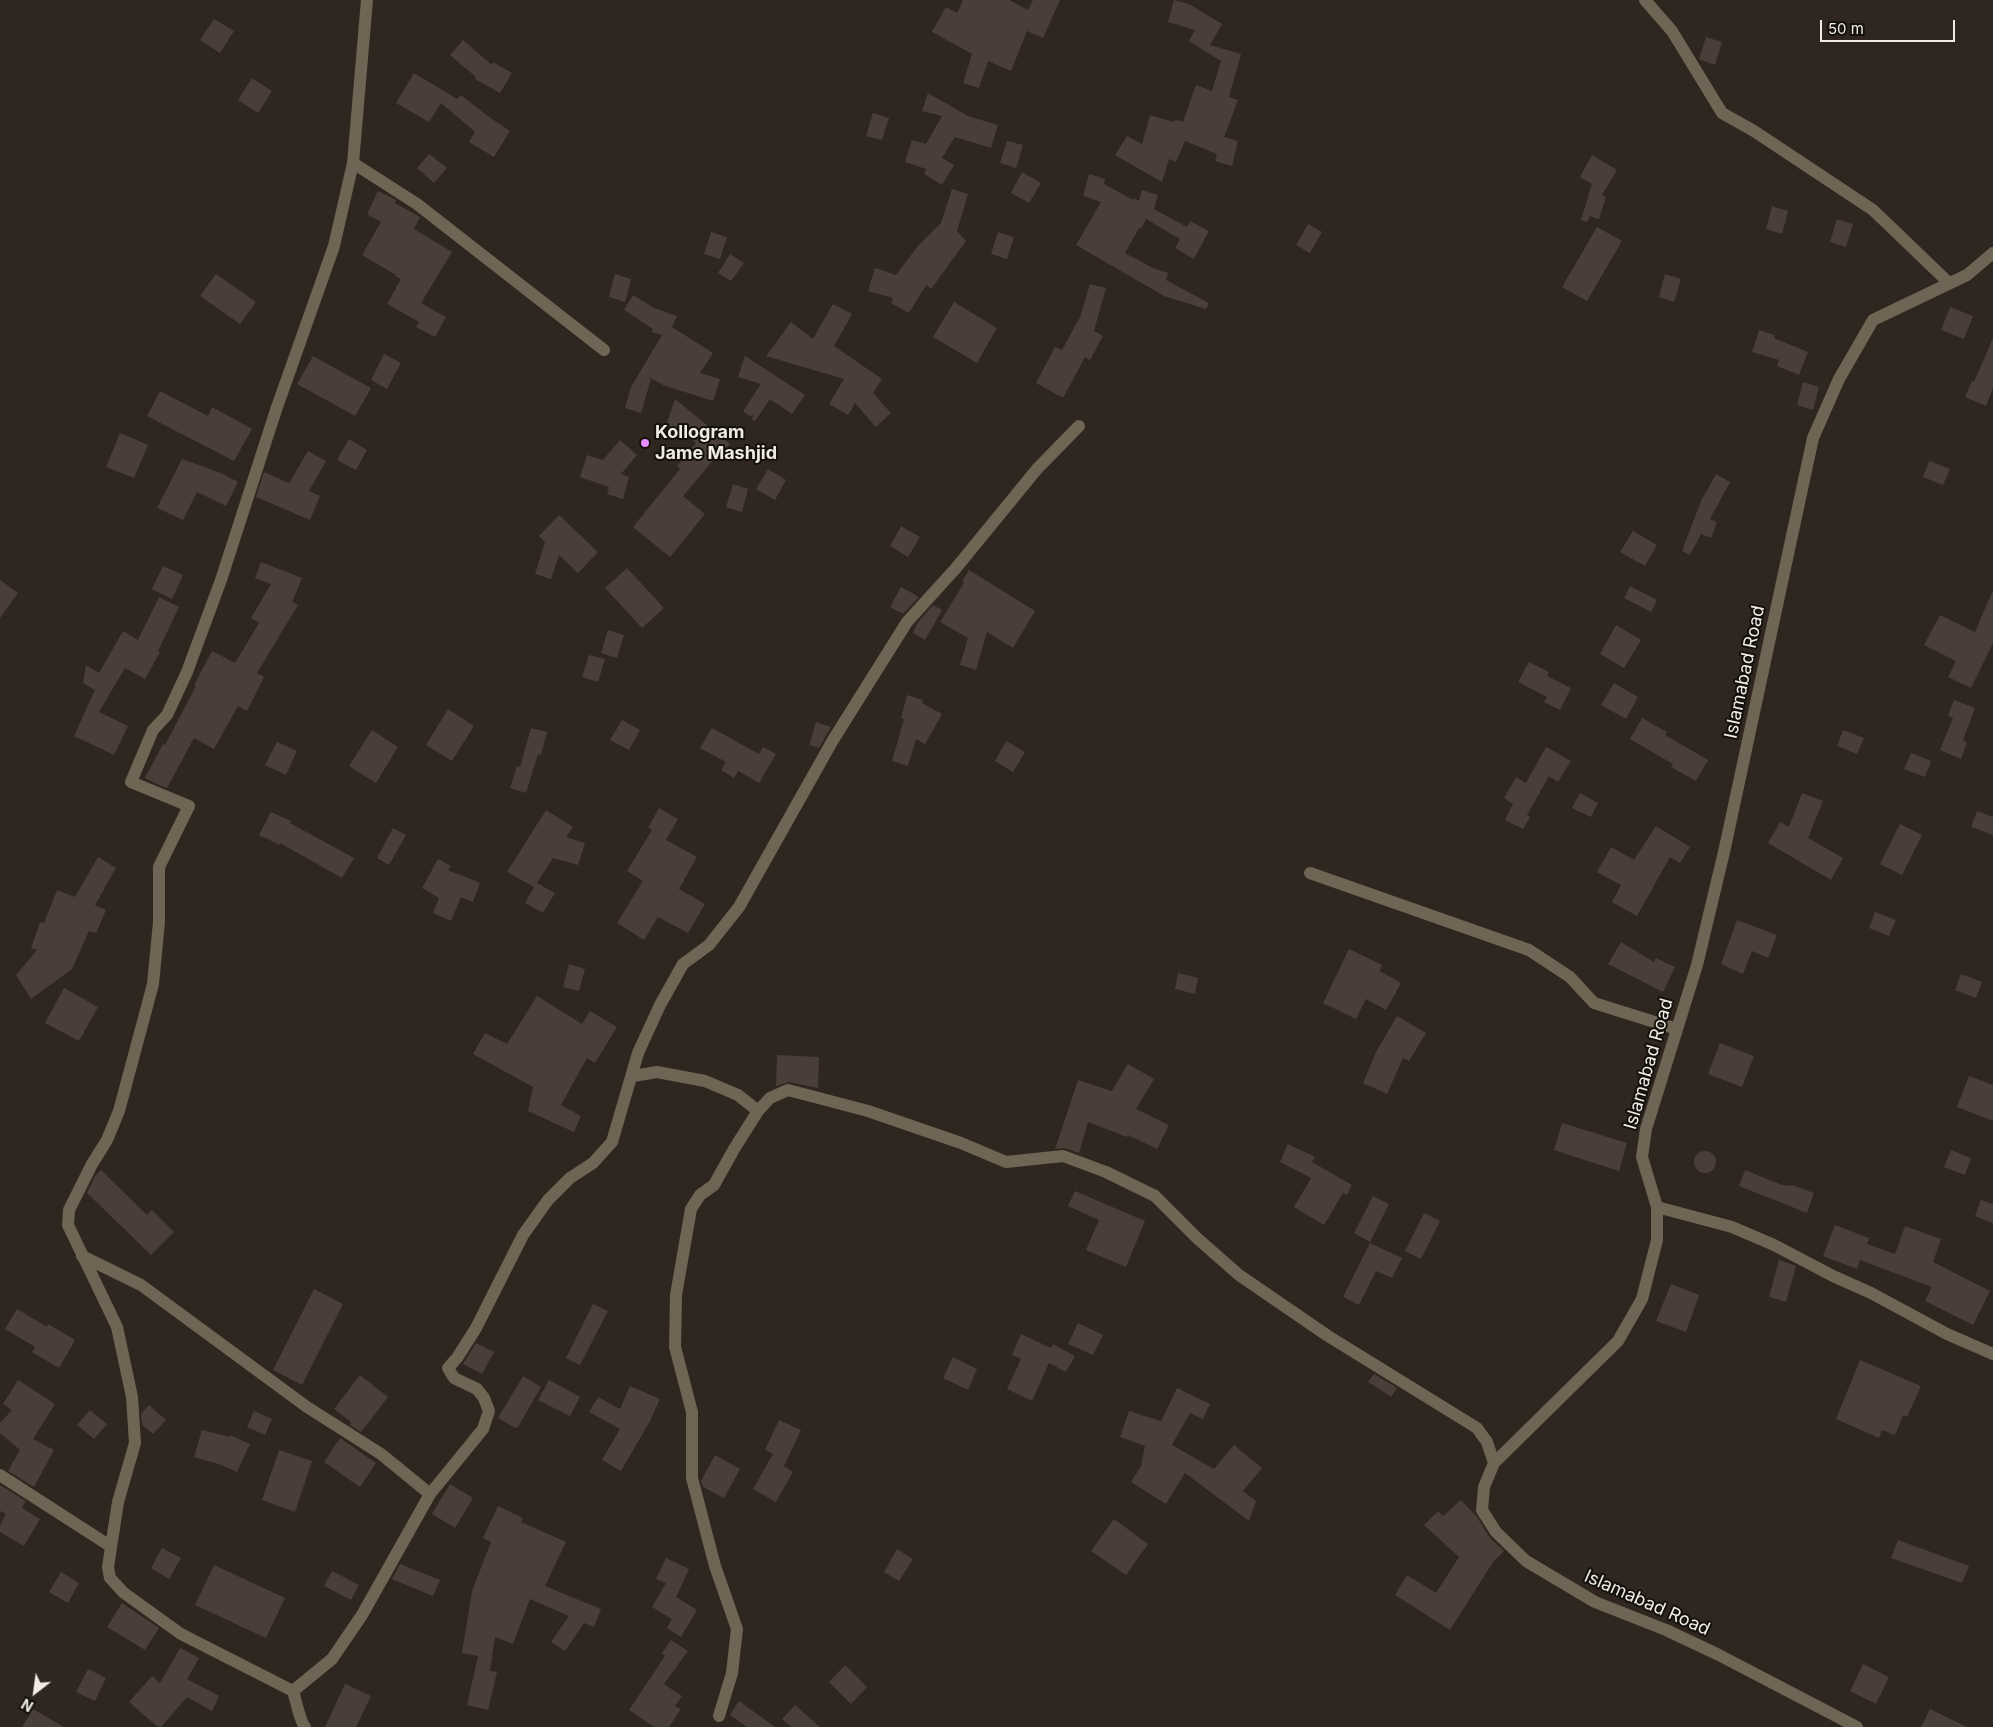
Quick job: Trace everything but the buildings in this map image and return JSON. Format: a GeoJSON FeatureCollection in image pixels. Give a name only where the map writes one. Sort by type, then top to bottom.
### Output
{"type":"FeatureCollection","features":[{"type":"Feature","properties":{"kind":"street"},"geometry":{"type":"LineString","coordinates":[[305,1727],[302,1724],[293,1691],[181,1634],[124,1593],[110,1578],[108,1567],[110,1546],[118,1502],[135,1443],[132,1397],[117,1327],[68,1225],[69,1210],[92,1164],[107,1140],[119,1111],[153,984],[158,922],[159,867],[189,806],[131,782],[153,730],[167,715],[187,672],[221,580],[276,410],[334,246],[353,163],[367,0]]}},
{"type":"Feature","properties":{"kind":"street"},"geometry":{"type":"LineString","coordinates":[[1645,0],[1672,32],[1722,113],[1754,131],[1873,210],[1949,283]]}},
{"type":"Feature","properties":{"kind":"street"},"geometry":{"type":"LineString","coordinates":[[353,163],[417,204],[604,350]]}},
{"type":"Feature","properties":{"kind":"street","name":"Islamabad Road"},"geometry":{"type":"LineString","coordinates":[[1857,1727],[1719,1655],[1666,1630],[1595,1602],[1526,1561],[1496,1532],[1482,1510],[1484,1487],[1494,1463],[1618,1341],[1642,1299],[1657,1240],[1657,1207],[1642,1158],[1644,1138],[1696,965],[1724,852],[1813,438],[1839,379],[1873,320],[1967,275],[1993,253]]}},
{"type":"Feature","properties":{"kind":"street"},"geometry":{"type":"LineString","coordinates":[[293,1691],[332,1659],[362,1615],[430,1494],[483,1429],[489,1411],[484,1398],[477,1389],[454,1378],[448,1368],[457,1358],[476,1328],[523,1235],[543,1207],[570,1178],[593,1163],[612,1142],[633,1076],[638,1053],[660,1005],[683,964],[708,945],[739,907],[833,740],[907,622],[956,568],[1037,468],[1078,426]]}},
{"type":"Feature","properties":{"kind":"street"},"geometry":{"type":"LineString","coordinates":[[1310,873],[1529,950],[1570,977],[1594,1003],[1677,1029]]}},
{"type":"Feature","properties":{"kind":"street"},"geometry":{"type":"LineString","coordinates":[[633,1076],[657,1072],[705,1082],[738,1095],[758,1111]]}},
{"type":"Feature","properties":{"kind":"street"},"geometry":{"type":"LineString","coordinates":[[719,1716],[732,1673],[737,1629],[715,1566],[692,1478],[692,1412],[675,1347],[676,1295],[691,1209],[700,1195],[714,1186],[758,1111],[770,1098],[788,1090],[868,1111],[962,1143],[1006,1162],[1063,1156],[1106,1172],[1155,1196],[1198,1239],[1239,1275],[1328,1336],[1477,1428],[1487,1442],[1494,1463]]}},
{"type":"Feature","properties":{"kind":"street"},"geometry":{"type":"LineString","coordinates":[[1657,1207],[1732,1227],[1774,1245],[1948,1334],[1993,1354]]}},
{"type":"Feature","properties":{"kind":"street"},"geometry":{"type":"LineString","coordinates":[[82,1256],[141,1284],[299,1402],[381,1454],[430,1494]]}},
{"type":"Feature","properties":{"kind":"street"},"geometry":{"type":"LineString","coordinates":[[0,1475],[110,1546]]}},
{"type":"Feature","properties":{"kind":"place","name":"Kollogram Jame Mashjid"},"geometry":{"type":"Point","coordinates":[645,443]}}]}
